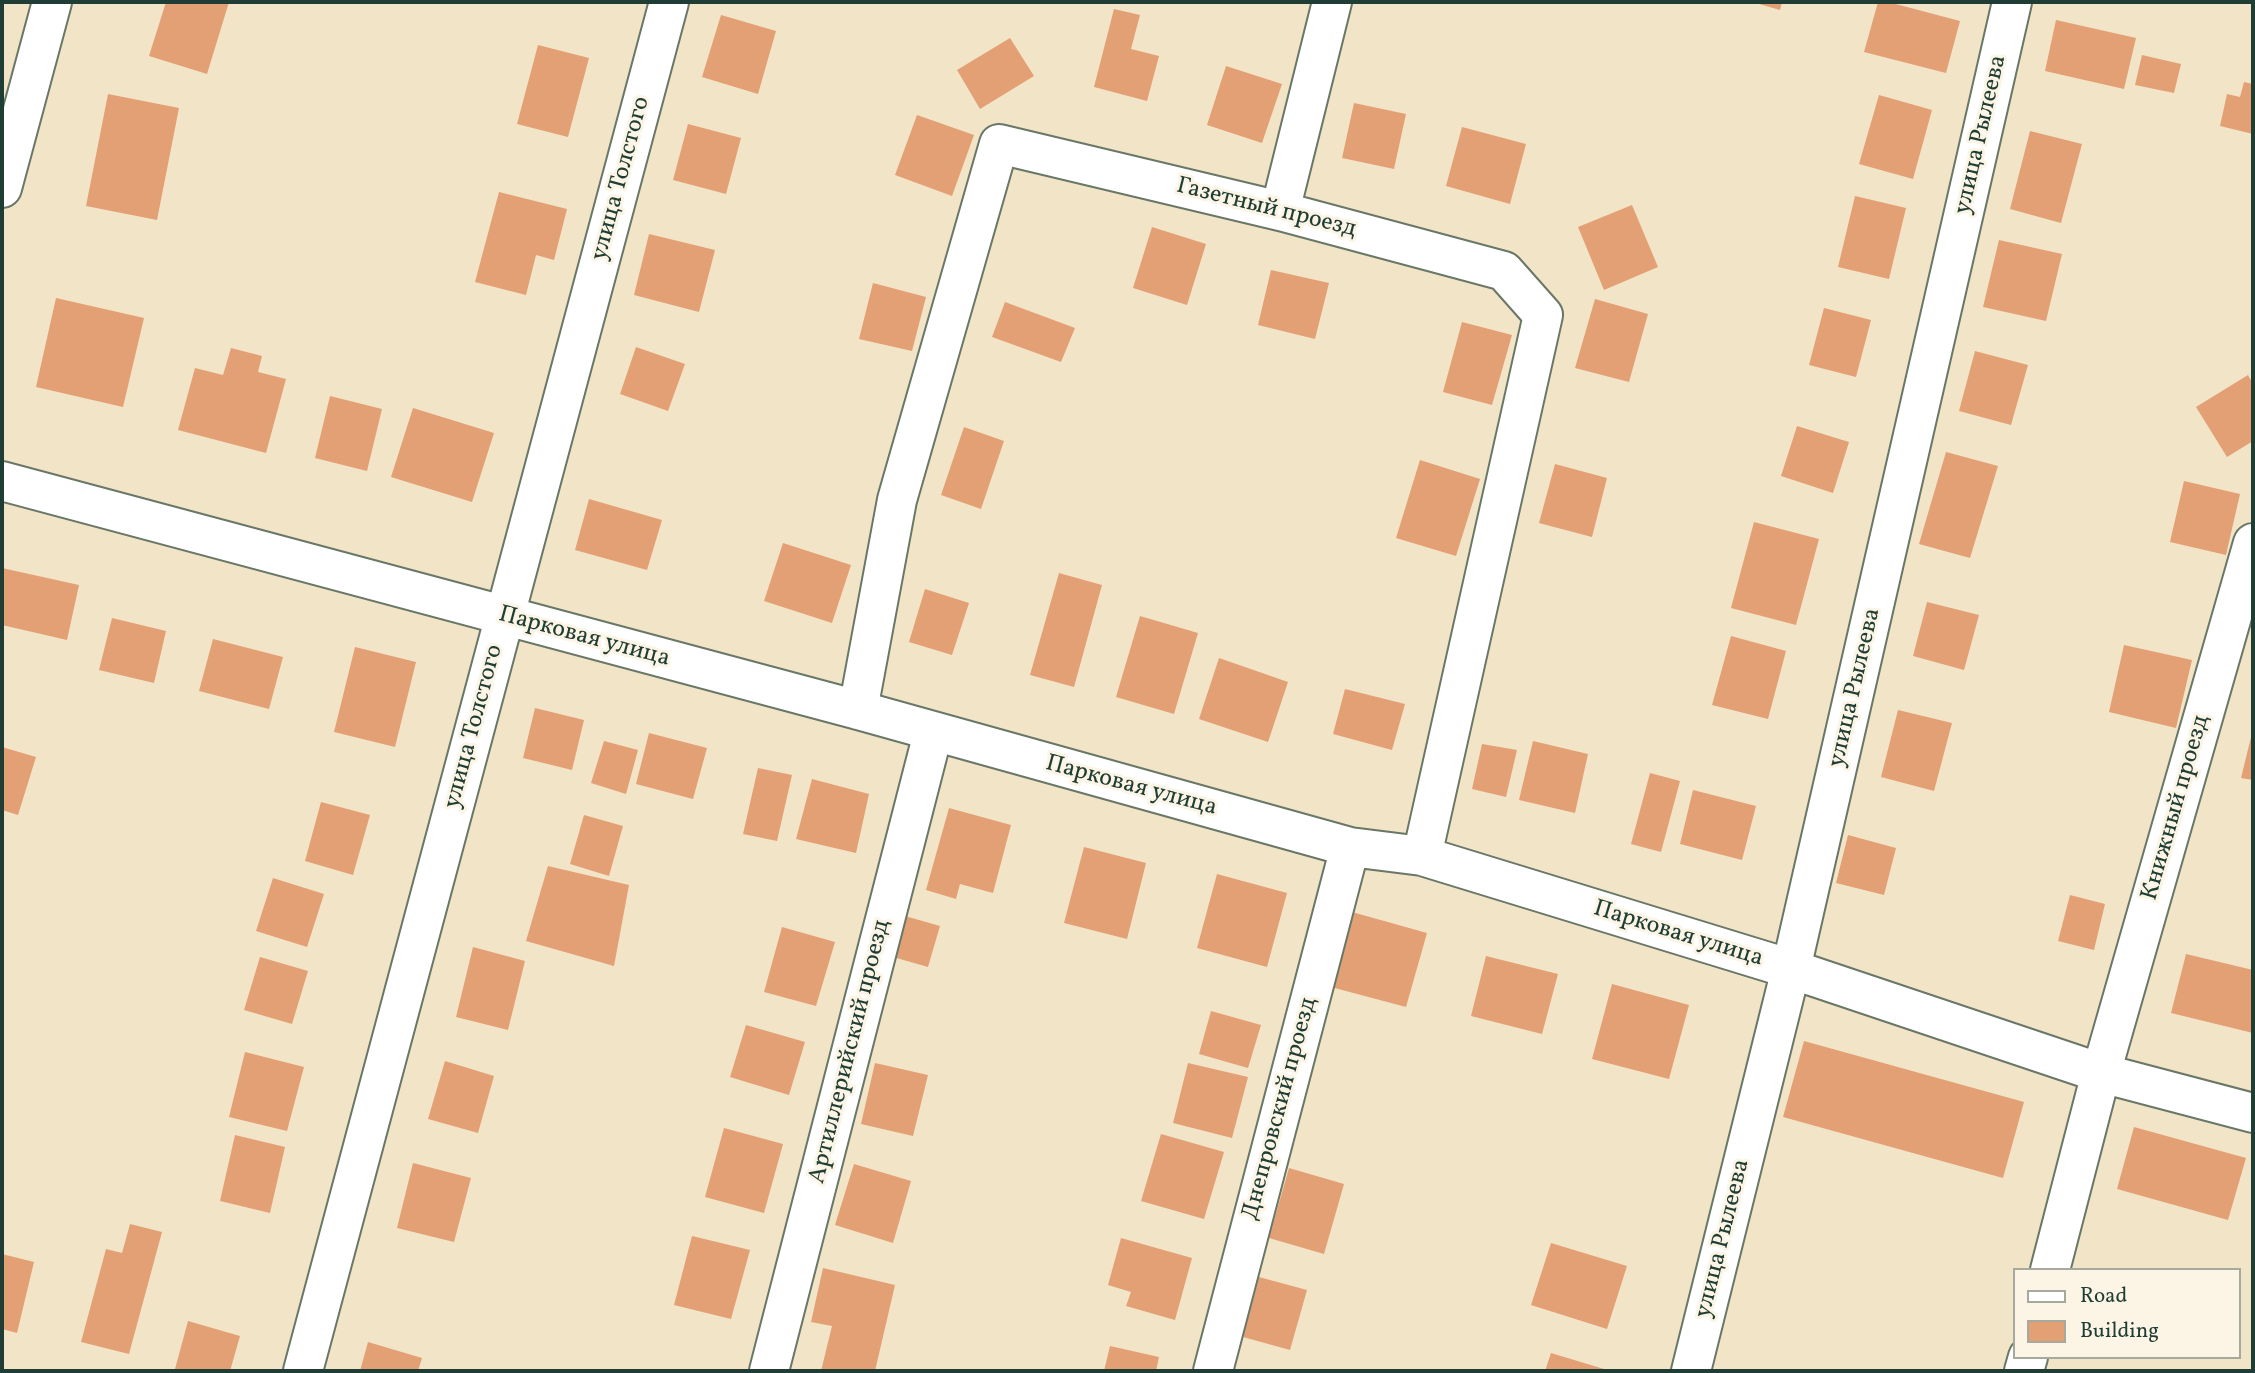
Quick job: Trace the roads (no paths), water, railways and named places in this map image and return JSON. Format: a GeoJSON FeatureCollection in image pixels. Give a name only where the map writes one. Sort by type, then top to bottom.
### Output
{"type":"FeatureCollection","features":[{"type":"Feature","properties":{"kind":"street"},"geometry":{"type":"LineString","coordinates":[[2,188],[52,2]]}},
{"type":"Feature","properties":{"kind":"street","name":"улица Толстого"},"geometry":{"type":"LineString","coordinates":[[303,1371],[669,2]]}},
{"type":"Feature","properties":{"kind":"street"},"geometry":{"type":"LineString","coordinates":[[1280,211],[1332,2]]}},
{"type":"Feature","properties":{"kind":"street","name":"улица Рылеева"},"geometry":{"type":"LineString","coordinates":[[1690,1371],[1791,969],[2012,2]]}},
{"type":"Feature","properties":{"kind":"street","name":"Газетный проезд"},"geometry":{"type":"LineString","coordinates":[[858,710],[897,500],[999,144],[1280,211],[1504,271],[1543,315],[1422,856]]}},
{"type":"Feature","properties":{"kind":"street","name":"Парковая улица"},"geometry":{"type":"LineString","coordinates":[[2,481],[858,710],[1350,847],[1422,856],[1791,969],[2101,1073],[2253,1113]]}},
{"type":"Feature","properties":{"kind":"street","name":"Книжный проезд"},"geometry":{"type":"LineString","coordinates":[[2051,1268],[2101,1073],[2253,543]]}},
{"type":"Feature","properties":{"kind":"street","name":"Артиллерийский проезд"},"geometry":{"type":"LineString","coordinates":[[769,1371],[933,733]]}},
{"type":"Feature","properties":{"kind":"street","name":"Днепровский проезд"},"geometry":{"type":"LineString","coordinates":[[1213,1371],[1350,847]]}}]}
